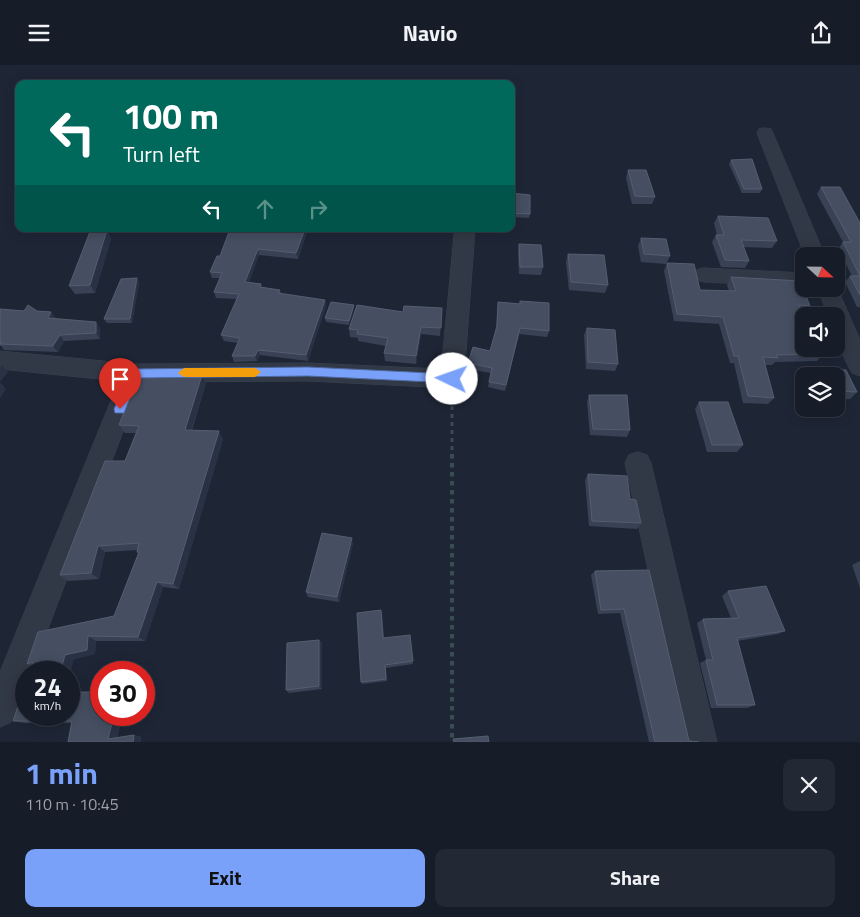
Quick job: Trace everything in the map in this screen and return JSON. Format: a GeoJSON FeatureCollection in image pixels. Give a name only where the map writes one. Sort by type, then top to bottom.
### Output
{"type":"FeatureCollection","features":[{"type":"Feature","properties":{"kind":"street"},"geometry":{"type":"LineString","coordinates":[[765,133],[811,247]]}},
{"type":"Feature","properties":{"kind":"street"},"geometry":{"type":"LineString","coordinates":[[0,360],[134,373],[308,372],[452,379],[464,232]]}},
{"type":"Feature","properties":{"kind":"street"},"geometry":{"type":"LineString","coordinates":[[704,275],[795,280]]}},
{"type":"Feature","properties":{"kind":"street"},"geometry":{"type":"LineString","coordinates":[[831,297],[860,367]]}},
{"type":"Feature","properties":{"kind":"street"},"geometry":{"type":"LineString","coordinates":[[0,711],[134,373]]}},
{"type":"Feature","properties":{"kind":"street"},"geometry":{"type":"LineString","coordinates":[[638,463],[701,742]]}},
{"type":"Feature","properties":{"kind":"path"},"geometry":{"type":"LineString","coordinates":[[452,379],[452,742]]}},
{"type":"Feature","properties":{"kind":"building"},"geometry":{"type":"Polygon","coordinates":[[[752,159],[762,189],[744,189],[731,160],[752,159]]]}},
{"type":"Feature","properties":{"kind":"building"},"geometry":{"type":"Polygon","coordinates":[[[628,170],[646,170],[655,197],[635,196],[628,170]]]}},
{"type":"Feature","properties":{"kind":"building"},"geometry":{"type":"Polygon","coordinates":[[[821,187],[840,187],[860,223],[860,276],[843,242],[851,242],[821,187]]]}},
{"type":"Feature","properties":{"kind":"building"},"geometry":{"type":"Polygon","coordinates":[[[515,193],[530,195],[530,214],[515,213],[515,193]]]}},
{"type":"Feature","properties":{"kind":"building"},"geometry":{"type":"Polygon","coordinates":[[[718,216],[768,218],[777,241],[741,240],[749,261],[725,260],[716,235],[724,235],[718,216]]]}},
{"type":"Feature","properties":{"kind":"building"},"geometry":{"type":"Polygon","coordinates":[[[90,232],[106,232],[90,285],[69,286],[90,232]]]}},
{"type":"Feature","properties":{"kind":"building"},"geometry":{"type":"Polygon","coordinates":[[[229,232],[304,232],[296,253],[258,249],[245,282],[261,284],[260,287],[280,290],[278,293],[325,300],[306,355],[258,350],[255,356],[232,356],[240,338],[221,335],[239,294],[214,292],[222,273],[210,272],[217,256],[220,256],[229,232]]]}},
{"type":"Feature","properties":{"kind":"building"},"geometry":{"type":"Polygon","coordinates":[[[641,238],[666,239],[670,256],[644,254],[641,238]]]}},
{"type":"Feature","properties":{"kind":"building"},"geometry":{"type":"Polygon","coordinates":[[[519,244],[541,245],[543,267],[520,267],[519,244]]]}},
{"type":"Feature","properties":{"kind":"building"},"geometry":{"type":"Polygon","coordinates":[[[568,254],[604,255],[608,285],[571,282],[568,254]]]}},
{"type":"Feature","properties":{"kind":"building"},"geometry":{"type":"Polygon","coordinates":[[[667,263],[694,264],[700,290],[736,291],[731,277],[795,281],[795,297],[806,297],[810,306],[799,305],[800,307],[795,307],[795,355],[776,355],[778,358],[763,357],[774,398],[748,396],[738,356],[734,356],[723,317],[677,314],[667,263]]]}},
{"type":"Feature","properties":{"kind":"building"},"geometry":{"type":"Polygon","coordinates":[[[850,276],[860,276],[860,295],[850,276]]]}},
{"type":"Feature","properties":{"kind":"building"},"geometry":{"type":"Polygon","coordinates":[[[137,278],[130,319],[104,319],[121,279],[137,278]]]}},
{"type":"Feature","properties":{"kind":"building"},"geometry":{"type":"Polygon","coordinates":[[[520,301],[549,303],[549,331],[520,328],[506,385],[489,382],[492,368],[468,363],[473,347],[490,351],[497,326],[498,302],[520,304],[520,301]]]}},
{"type":"Feature","properties":{"kind":"building"},"geometry":{"type":"Polygon","coordinates":[[[331,302],[354,305],[349,321],[325,318],[331,302]]]}},
{"type":"Feature","properties":{"kind":"building"},"geometry":{"type":"Polygon","coordinates":[[[28,305],[37,311],[51,312],[48,318],[96,322],[96,333],[60,335],[53,346],[0,344],[0,309],[24,311],[28,305]]]}},
{"type":"Feature","properties":{"kind":"building"},"geometry":{"type":"Polygon","coordinates":[[[357,305],[403,312],[404,306],[442,308],[441,328],[421,327],[416,356],[384,353],[388,338],[357,334],[358,330],[349,329],[357,305]]]}},
{"type":"Feature","properties":{"kind":"building"},"geometry":{"type":"Polygon","coordinates":[[[587,328],[615,330],[618,364],[588,362],[587,328]]]}},
{"type":"Feature","properties":{"kind":"building"},"geometry":{"type":"Polygon","coordinates":[[[845,370],[846,370],[857,392],[845,391],[845,370]]]}},
{"type":"Feature","properties":{"kind":"building"},"geometry":{"type":"Polygon","coordinates":[[[202,375],[185,430],[219,431],[173,584],[157,582],[138,637],[88,636],[87,650],[65,655],[63,661],[28,661],[38,632],[114,616],[139,552],[137,552],[139,543],[98,546],[91,573],[60,575],[105,461],[125,461],[139,426],[119,425],[138,376],[202,375]]]}},
{"type":"Feature","properties":{"kind":"building"},"geometry":{"type":"Polygon","coordinates":[[[589,395],[627,395],[630,430],[593,429],[589,395]]]}},
{"type":"Feature","properties":{"kind":"building"},"geometry":{"type":"Polygon","coordinates":[[[699,402],[728,402],[743,445],[712,445],[699,402]]]}},
{"type":"Feature","properties":{"kind":"building"},"geometry":{"type":"Polygon","coordinates":[[[588,474],[627,476],[630,499],[636,500],[641,523],[592,521],[588,474]]]}},
{"type":"Feature","properties":{"kind":"building"},"geometry":{"type":"Polygon","coordinates":[[[322,533],[352,538],[337,597],[306,592],[322,533]]]}},
{"type":"Feature","properties":{"kind":"building"},"geometry":{"type":"Polygon","coordinates":[[[649,570],[689,741],[699,742],[655,742],[624,609],[601,610],[595,571],[649,570]]]}},
{"type":"Feature","properties":{"kind":"building"},"geometry":{"type":"Polygon","coordinates":[[[766,586],[785,631],[737,638],[755,705],[717,705],[706,660],[713,660],[703,619],[739,618],[728,591],[766,586]]]}},
{"type":"Feature","properties":{"kind":"building"},"geometry":{"type":"Polygon","coordinates":[[[381,610],[383,638],[410,635],[413,661],[385,665],[386,679],[361,682],[357,613],[381,610]]]}},
{"type":"Feature","properties":{"kind":"building"},"geometry":{"type":"Polygon","coordinates":[[[319,640],[319,686],[286,690],[287,643],[319,640]]]}},
{"type":"Feature","properties":{"kind":"building"},"geometry":{"type":"Polygon","coordinates":[[[80,692],[90,692],[90,726],[111,726],[108,739],[134,735],[133,742],[68,742],[71,726],[80,726],[80,692]]]}},
{"type":"Feature","properties":{"kind":"building"},"geometry":{"type":"Polygon","coordinates":[[[488,736],[489,742],[454,742],[453,739],[488,736]]]}},
{"type":"Feature","properties":{"kind":"slow traffic"},"geometry":{"type":"LineString","coordinates":[[184,373],[255,372]]}},
{"type":"Feature","properties":{"kind":"route"},"geometry":{"type":"LineString","coordinates":[[120,409],[134,373],[308,372],[452,379]]}}]}
